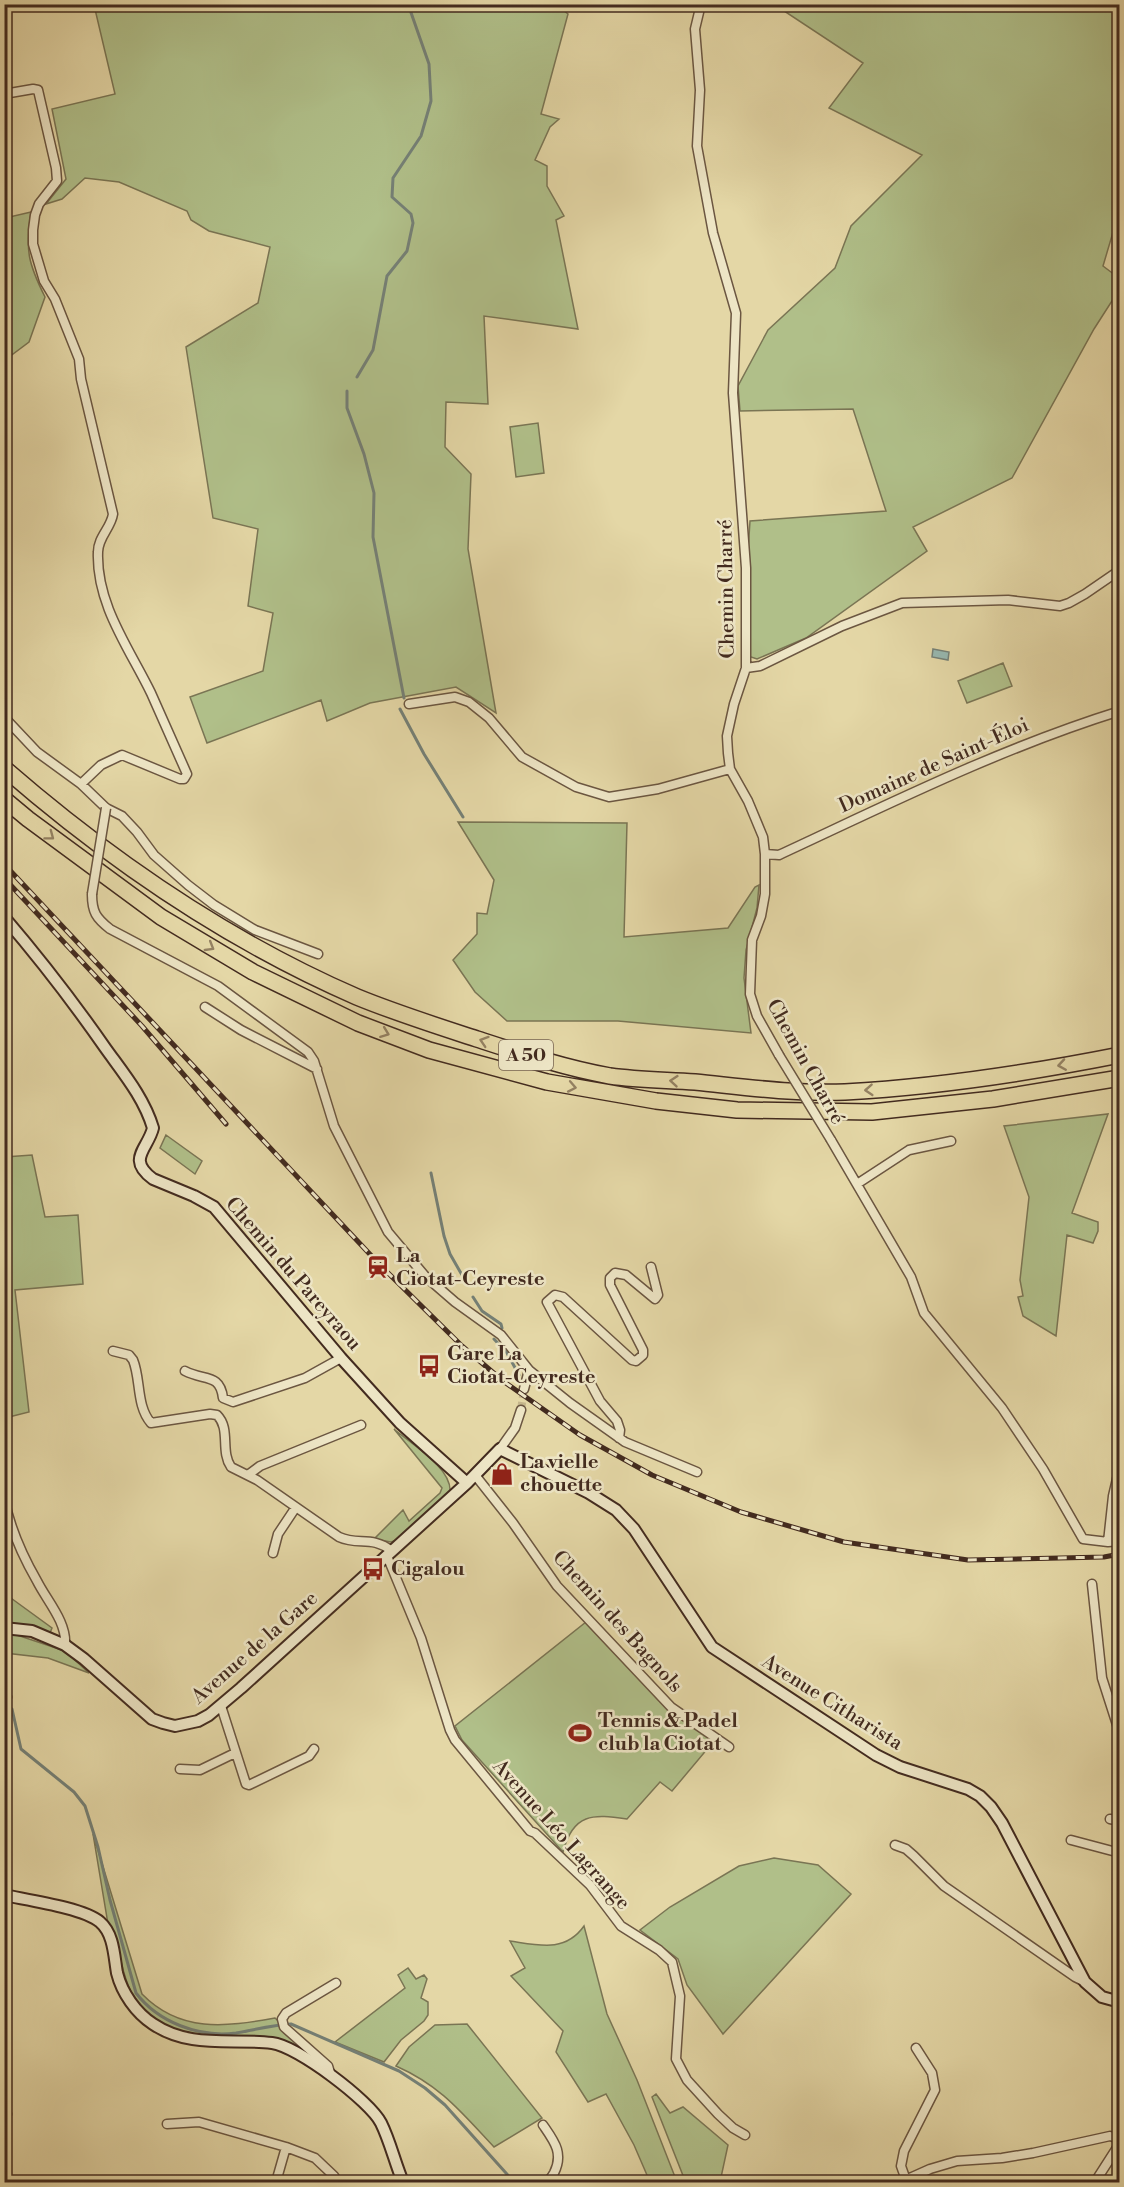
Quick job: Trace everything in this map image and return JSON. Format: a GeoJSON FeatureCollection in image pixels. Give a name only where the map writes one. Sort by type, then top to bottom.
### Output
{"type":"FeatureCollection","features":[{"type":"Feature","properties":{"kind":"highway","name":"A 50"},"geometry":{"type":"LineString","coordinates":[[4,768],[103,849],[175,898],[257,949],[358,997],[409,1017],[527,1055],[611,1076],[787,1092],[843,1092],[981,1078],[1119,1055]]}},
{"type":"Feature","properties":{"kind":"highway","name":"A 50"},"geometry":{"type":"LineString","coordinates":[[4,799],[152,910],[253,972],[358,1023],[429,1050],[547,1082],[656,1101],[737,1110],[872,1112],[993,1099],[1119,1077]]}},
{"type":"Feature","properties":{"kind":"street","name":"Chemin Charré"},"geometry":{"type":"LineString","coordinates":[[701,4],[695,28],[700,90],[697,146],[713,233],[736,313],[733,393],[746,567],[746,668],[734,704],[728,736],[730,769],[748,801],[763,837],[765,854],[765,894],[752,940],[750,994],[757,1016],[779,1055],[912,1277],[924,1312],[1002,1408],[1043,1469],[1083,1539],[1108,1542]]}},
{"type":"Feature","properties":{"kind":"street"},"geometry":{"type":"LineString","coordinates":[[4,94],[38,90],[57,181],[39,204],[35,215],[33,244],[44,281],[55,299],[79,359],[81,379],[113,514],[98,549],[100,580],[119,634],[150,693],[187,774],[184,779],[180,780],[122,755],[101,765],[81,784]]}},
{"type":"Feature","properties":{"kind":"street"},"geometry":{"type":"LineString","coordinates":[[746,668],[759,666],[842,626],[902,603],[1008,600],[1059,606],[1085,594],[1119,570]]}},
{"type":"Feature","properties":{"kind":"street"},"geometry":{"type":"LineString","coordinates":[[409,704],[455,697],[469,702],[489,718],[522,757],[576,787],[609,797],[627,796],[658,789],[730,769]]}},
{"type":"Feature","properties":{"kind":"street","name":"Domaine de Saint-Éloi"},"geometry":{"type":"LineString","coordinates":[[765,854],[779,855],[940,779],[1040,737],[1119,711]]}},
{"type":"Feature","properties":{"kind":"street"},"geometry":{"type":"LineString","coordinates":[[4,717],[38,753],[81,784],[106,808],[122,816],[154,855],[214,905],[255,930],[318,954]]}},
{"type":"Feature","properties":{"kind":"street"},"geometry":{"type":"LineString","coordinates":[[106,808],[92,894],[92,909],[100,921],[110,929],[218,986],[308,1052],[317,1069],[334,1126],[388,1232],[425,1276],[455,1302],[501,1335],[529,1370],[570,1403],[619,1438],[658,1457],[697,1472]]}},
{"type":"Feature","properties":{"kind":"street","name":"Chemin du Pareyraou"},"geometry":{"type":"LineString","coordinates":[[4,917],[86,1020],[140,1096],[153,1128],[139,1156],[147,1175],[194,1196],[214,1208],[341,1358],[400,1423],[467,1483]]}},
{"type":"Feature","properties":{"kind":"street"},"geometry":{"type":"LineString","coordinates":[[205,1007],[241,1030],[317,1069]]}},
{"type":"Feature","properties":{"kind":"street"},"geometry":{"type":"LineString","coordinates":[[857,1184],[909,1150],[951,1141]]}},
{"type":"Feature","properties":{"kind":"street"},"geometry":{"type":"LineString","coordinates":[[619,1438],[620,1430],[617,1421],[600,1401],[547,1302],[555,1295],[563,1297],[632,1360],[636,1360],[643,1355],[643,1350],[610,1285],[610,1278],[615,1273],[626,1275],[655,1299],[657,1294],[651,1267]]}},
{"type":"Feature","properties":{"kind":"street"},"geometry":{"type":"LineString","coordinates":[[113,1351],[129,1355],[133,1360],[140,1396],[149,1422],[154,1424],[210,1414],[217,1415],[225,1427],[225,1453],[228,1464],[233,1469],[248,1475],[339,1537],[349,1540],[373,1540],[381,1543],[390,1553]]}},
{"type":"Feature","properties":{"kind":"street"},"geometry":{"type":"LineString","coordinates":[[185,1371],[217,1382],[222,1388],[223,1398],[233,1402],[305,1378],[341,1358]]}},
{"type":"Feature","properties":{"kind":"street"},"geometry":{"type":"LineString","coordinates":[[524,1389],[529,1370]]}},
{"type":"Feature","properties":{"kind":"street"},"geometry":{"type":"LineString","coordinates":[[500,1449],[515,1428],[521,1410]]}},
{"type":"Feature","properties":{"kind":"street"},"geometry":{"type":"LineString","coordinates":[[248,1475],[260,1466],[362,1425]]}},
{"type":"Feature","properties":{"kind":"street","name":"Avenue de la Gare"},"geometry":{"type":"LineString","coordinates":[[4,1628],[32,1631],[65,1645],[152,1719],[175,1726],[186,1724],[209,1715],[220,1706],[467,1483],[500,1449]]}},
{"type":"Feature","properties":{"kind":"street","name":"Avenue Citharista"},"geometry":{"type":"LineString","coordinates":[[500,1449],[589,1493],[623,1517],[653,1556],[712,1647],[876,1755],[900,1767],[968,1789],[980,1796],[1002,1823],[1085,1982],[1102,1997],[1119,2002]]}},
{"type":"Feature","properties":{"kind":"street"},"geometry":{"type":"LineString","coordinates":[[1119,1466],[1108,1542],[1119,1541]]}},
{"type":"Feature","properties":{"kind":"street","name":"Chemin des Bagnols"},"geometry":{"type":"LineString","coordinates":[[475,1475],[513,1523],[557,1586],[671,1707],[729,1747]]}},
{"type":"Feature","properties":{"kind":"street"},"geometry":{"type":"LineString","coordinates":[[4,1498],[15,1538],[59,1620],[66,1635],[65,1645]]}},
{"type":"Feature","properties":{"kind":"street"},"geometry":{"type":"LineString","coordinates":[[273,1553],[279,1534],[296,1507]]}},
{"type":"Feature","properties":{"kind":"street","name":"Avenue Léo Lagrange"},"geometry":{"type":"LineString","coordinates":[[390,1553],[455,1740],[530,1831],[535,1833],[590,1885],[621,1926],[659,1950],[672,1962],[680,1996],[676,2059],[687,2080],[718,2114],[733,2128],[745,2135]]}},
{"type":"Feature","properties":{"kind":"street"},"geometry":{"type":"LineString","coordinates":[[1092,1584],[1102,1678],[1119,1734]]}},
{"type":"Feature","properties":{"kind":"street"},"geometry":{"type":"LineString","coordinates":[[220,1706],[244,1782],[249,1785],[309,1756],[314,1749]]}},
{"type":"Feature","properties":{"kind":"street"},"geometry":{"type":"LineString","coordinates":[[180,1769],[200,1770],[235,1753]]}},
{"type":"Feature","properties":{"kind":"street"},"geometry":{"type":"LineString","coordinates":[[1071,1840],[1119,1853]]}},
{"type":"Feature","properties":{"kind":"street"},"geometry":{"type":"LineString","coordinates":[[895,1845],[906,1849],[944,1886],[1085,1982]]}},
{"type":"Feature","properties":{"kind":"street"},"geometry":{"type":"LineString","coordinates":[[4,1895],[87,1914],[100,1922],[114,1948],[120,1984],[134,2007],[153,2025],[182,2037],[199,2041],[274,2043],[288,2047],[331,2076],[370,2107],[380,2121],[403,2182]]}},
{"type":"Feature","properties":{"kind":"street"},"geometry":{"type":"LineString","coordinates":[[331,2076],[328,2066],[283,2025],[282,2019],[286,2013],[336,1983]]}},
{"type":"Feature","properties":{"kind":"street"},"geometry":{"type":"LineString","coordinates":[[916,2048],[932,2073],[935,2090],[904,2151],[902,2166],[904,2181],[930,2169],[957,2161],[1034,2153],[1110,2136],[1119,2141],[1095,2182]]}},
{"type":"Feature","properties":{"kind":"street"},"geometry":{"type":"LineString","coordinates":[[167,2124],[199,2122],[286,2147],[315,2158],[338,2182]]}},
{"type":"Feature","properties":{"kind":"street"},"geometry":{"type":"LineString","coordinates":[[543,2125],[556,2144],[559,2153],[557,2165],[549,2182]]}},
{"type":"Feature","properties":{"kind":"street"},"geometry":{"type":"LineString","coordinates":[[276,2182],[286,2147]]}},
{"type":"Feature","properties":{"kind":"green space"},"geometry":{"type":"Polygon","coordinates":[[[94,5],[557,5],[568,14],[541,114],[559,119],[550,127],[535,160],[547,166],[547,186],[564,216],[556,220],[578,329],[484,316],[488,404],[446,402],[445,447],[471,474],[468,549],[496,713],[456,687],[370,703],[327,721],[321,700],[207,743],[190,697],[263,671],[273,613],[248,606],[258,529],[213,518],[186,347],[258,303],[270,247],[209,231],[191,220],[187,211],[119,182],[85,178],[62,199],[46,204],[66,179],[52,109],[115,94],[94,5]]]}},
{"type":"Feature","properties":{"kind":"green space"},"geometry":{"type":"Polygon","coordinates":[[[775,5],[1119,5],[1119,212],[1103,266],[1119,278],[1119,290],[1094,329],[1012,478],[913,527],[927,551],[806,638],[757,659],[748,656],[750,521],[886,511],[853,409],[740,411],[738,386],[768,330],[835,268],[851,226],[922,155],[829,108],[863,63],[775,5]]]}},
{"type":"Feature","properties":{"kind":"green space"},"geometry":{"type":"Polygon","coordinates":[[[31,212],[28,237],[29,256],[45,297],[29,342],[5,360],[5,218],[31,212]]]}},
{"type":"Feature","properties":{"kind":"green space"},"geometry":{"type":"Polygon","coordinates":[[[538,423],[544,473],[516,477],[510,427],[538,423]]]}},
{"type":"Feature","properties":{"kind":"green space"},"geometry":{"type":"Polygon","coordinates":[[[1003,663],[1012,686],[967,703],[958,681],[1003,663]]]}},
{"type":"Feature","properties":{"kind":"green space"},"geometry":{"type":"Polygon","coordinates":[[[458,822],[627,823],[624,937],[728,928],[755,887],[759,885],[757,908],[746,950],[744,978],[751,1033],[618,1021],[507,1021],[475,992],[453,960],[477,934],[477,913],[487,914],[494,880],[458,822]]]}},
{"type":"Feature","properties":{"kind":"green space"},"geometry":{"type":"Polygon","coordinates":[[[1108,1114],[1072,1213],[1098,1222],[1098,1231],[1093,1243],[1067,1235],[1056,1336],[1023,1316],[1018,1297],[1023,1296],[1020,1280],[1029,1197],[1004,1126],[1108,1114]]]}},
{"type":"Feature","properties":{"kind":"green space"},"geometry":{"type":"Polygon","coordinates":[[[166,1135],[202,1161],[195,1174],[160,1148],[166,1135]]]}},
{"type":"Feature","properties":{"kind":"green space"},"geometry":{"type":"Polygon","coordinates":[[[32,1155],[45,1217],[78,1215],[83,1284],[15,1290],[29,1412],[5,1418],[5,1157],[32,1155]]]}},
{"type":"Feature","properties":{"kind":"green space"},"geometry":{"type":"Polygon","coordinates":[[[394,1429],[438,1466],[449,1484],[450,1493],[400,1539],[391,1542],[374,1539],[403,1510],[409,1521],[440,1493],[442,1488],[394,1429]]]}},
{"type":"Feature","properties":{"kind":"green space"},"geometry":{"type":"Polygon","coordinates":[[[4,1593],[52,1628],[50,1633],[5,1625],[4,1593]]]}},
{"type":"Feature","properties":{"kind":"green space","name":"Tennis & Padel club la Ciotat"},"geometry":{"type":"Polygon","coordinates":[[[586,1622],[665,1706],[714,1741],[672,1791],[660,1782],[627,1819],[594,1817],[586,1819],[572,1830],[563,1852],[462,1740],[455,1726],[586,1622]]]}},
{"type":"Feature","properties":{"kind":"green space"},"geometry":{"type":"Polygon","coordinates":[[[5,1635],[17,1635],[65,1651],[89,1673],[48,1658],[5,1653],[5,1635]]]}},
{"type":"Feature","properties":{"kind":"green space"},"geometry":{"type":"Polygon","coordinates":[[[93,1834],[142,1994],[157,2007],[172,2015],[204,2024],[238,2024],[275,2018],[289,2031],[298,2047],[276,2040],[196,2034],[178,2030],[160,2022],[145,2011],[128,1986],[116,1941],[108,1924],[93,1834]]]}},
{"type":"Feature","properties":{"kind":"green space"},"geometry":{"type":"Polygon","coordinates":[[[774,1858],[818,1865],[851,1894],[723,2034],[687,1985],[678,1959],[640,1930],[670,1907],[739,1866],[774,1858]]]}},
{"type":"Feature","properties":{"kind":"green space"},"geometry":{"type":"Polygon","coordinates":[[[584,1926],[607,2014],[637,2080],[677,2182],[650,2182],[634,2145],[606,2094],[588,2102],[556,2052],[563,2031],[511,1976],[525,1968],[510,1941],[541,1945],[560,1944],[577,1935],[584,1926]]]}},
{"type":"Feature","properties":{"kind":"green space"},"geometry":{"type":"Polygon","coordinates":[[[408,1968],[416,1979],[424,1975],[427,1979],[421,1998],[428,2002],[428,2015],[401,2040],[384,2062],[335,2042],[405,1988],[398,1975],[408,1968]]]}},
{"type":"Feature","properties":{"kind":"green space"},"geometry":{"type":"Polygon","coordinates":[[[467,2024],[542,2118],[494,2147],[438,2091],[396,2066],[409,2047],[435,2025],[467,2024]]]}},
{"type":"Feature","properties":{"kind":"green space"},"geometry":{"type":"Polygon","coordinates":[[[656,2094],[670,2113],[683,2107],[728,2145],[720,2182],[684,2178],[652,2097],[656,2094]]]}},
{"type":"Feature","properties":{"kind":"water"},"geometry":{"type":"Polygon","coordinates":[[[933,649],[949,652],[948,660],[932,657],[933,649]]]}},
{"type":"Feature","properties":{"kind":"waterway"},"geometry":{"type":"LineString","coordinates":[[357,377],[373,350],[387,276],[407,251],[413,223],[411,214],[392,197],[393,178],[421,136],[431,101],[429,64],[408,4]]}},
{"type":"Feature","properties":{"kind":"waterway"},"geometry":{"type":"LineString","coordinates":[[347,391],[347,408],[364,454],[374,493],[373,537],[404,698]]}},
{"type":"Feature","properties":{"kind":"waterway"},"geometry":{"type":"LineString","coordinates":[[400,709],[424,754],[463,817]]}},
{"type":"Feature","properties":{"kind":"waterway"},"geometry":{"type":"LineString","coordinates":[[431,1173],[444,1236],[450,1254],[466,1282]]}},
{"type":"Feature","properties":{"kind":"waterway"},"geometry":{"type":"LineString","coordinates":[[473,1297],[482,1311],[501,1324],[502,1328]]}},
{"type":"Feature","properties":{"kind":"waterway"},"geometry":{"type":"LineString","coordinates":[[494,1339],[507,1353],[519,1375]]}},
{"type":"Feature","properties":{"kind":"waterway"},"geometry":{"type":"LineString","coordinates":[[12,1709],[21,1749],[74,1792],[85,1806],[136,1993],[145,2003],[180,2026],[208,2033],[236,2033],[291,2024],[399,2071],[445,2105],[514,2182]]}},
{"type":"Feature","properties":{"kind":"tunnel"},"geometry":{"type":"LineString","coordinates":[[521,1410],[524,1389]]}},
{"type":"Feature","properties":{"kind":"railway"},"geometry":{"type":"LineString","coordinates":[[4,864],[380,1265],[462,1346],[503,1381],[580,1435],[652,1475],[741,1512],[844,1542],[968,1560],[1104,1557],[1120,1554]]}},
{"type":"Feature","properties":{"kind":"railway"},"geometry":{"type":"LineString","coordinates":[[4,878],[142,1026],[226,1124]]}},
{"type":"Feature","properties":{"kind":"place","name":"La Ciotat-Ceyreste"},"geometry":{"type":"Point","coordinates":[378,1267]}},
{"type":"Feature","properties":{"kind":"place","name":"Gare La Ciotat-Ceyreste"},"geometry":{"type":"Point","coordinates":[429,1366]}},
{"type":"Feature","properties":{"kind":"place","name":"La vielle chouette"},"geometry":{"type":"Point","coordinates":[502,1474]}},
{"type":"Feature","properties":{"kind":"place","name":"Cigalou"},"geometry":{"type":"Point","coordinates":[373,1569]}},
{"type":"Feature","properties":{"kind":"place","name":"Tennis & Padel club la Ciotat"},"geometry":{"type":"Point","coordinates":[580,1733]}}]}
